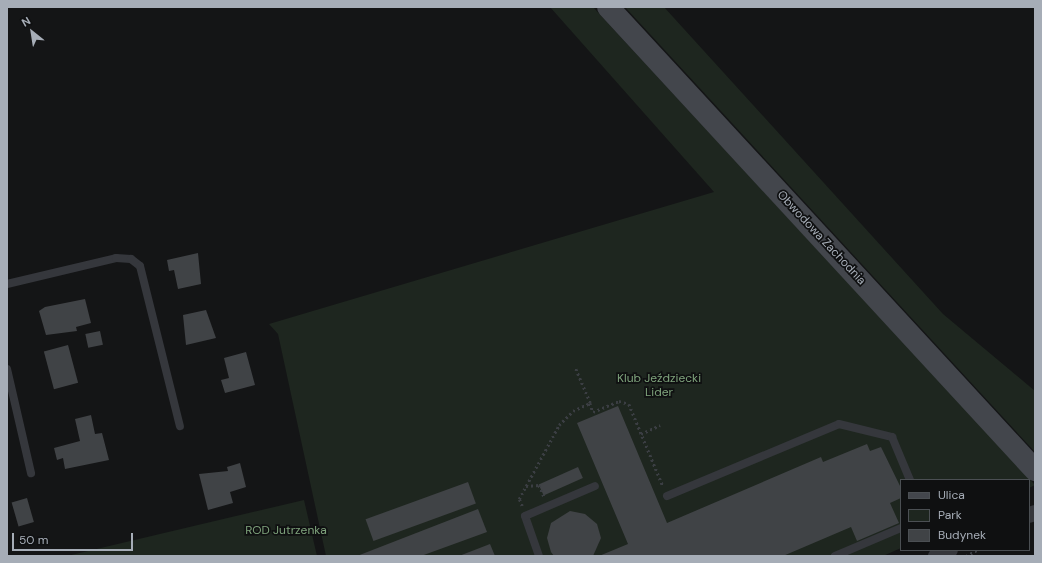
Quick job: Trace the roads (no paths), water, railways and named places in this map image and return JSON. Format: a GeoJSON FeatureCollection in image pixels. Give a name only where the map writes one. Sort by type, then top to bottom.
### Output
{"type":"FeatureCollection","features":[{"type":"Feature","properties":{"kind":"main road","name":"Obwodowa Zachodnia"},"geometry":{"type":"LineString","coordinates":[[608,7],[1035,470]]}},
{"type":"Feature","properties":{"kind":"street"},"geometry":{"type":"LineString","coordinates":[[936,556],[948,551]]}},
{"type":"Feature","properties":{"kind":"lane"},"geometry":{"type":"LineString","coordinates":[[7,284],[116,258],[131,259],[140,266],[180,426]]}},
{"type":"Feature","properties":{"kind":"lane"},"geometry":{"type":"LineString","coordinates":[[7,369],[31,474]]}},
{"type":"Feature","properties":{"kind":"lane"},"geometry":{"type":"LineString","coordinates":[[667,496],[839,424],[892,437],[910,479]]}},
{"type":"Feature","properties":{"kind":"lane"},"geometry":{"type":"LineString","coordinates":[[539,556],[525,516],[595,486]]}},
{"type":"Feature","properties":{"kind":"lane"},"geometry":{"type":"LineString","coordinates":[[835,556],[900,528]]}},
{"type":"Feature","properties":{"kind":"park label","name":"Klub Jeździecki Lider"},"geometry":{"type":"Point","coordinates":[659,386]}},
{"type":"Feature","properties":{"kind":"park label","name":"ROD Jutrzenka"},"geometry":{"type":"Point","coordinates":[286,531]}}]}
